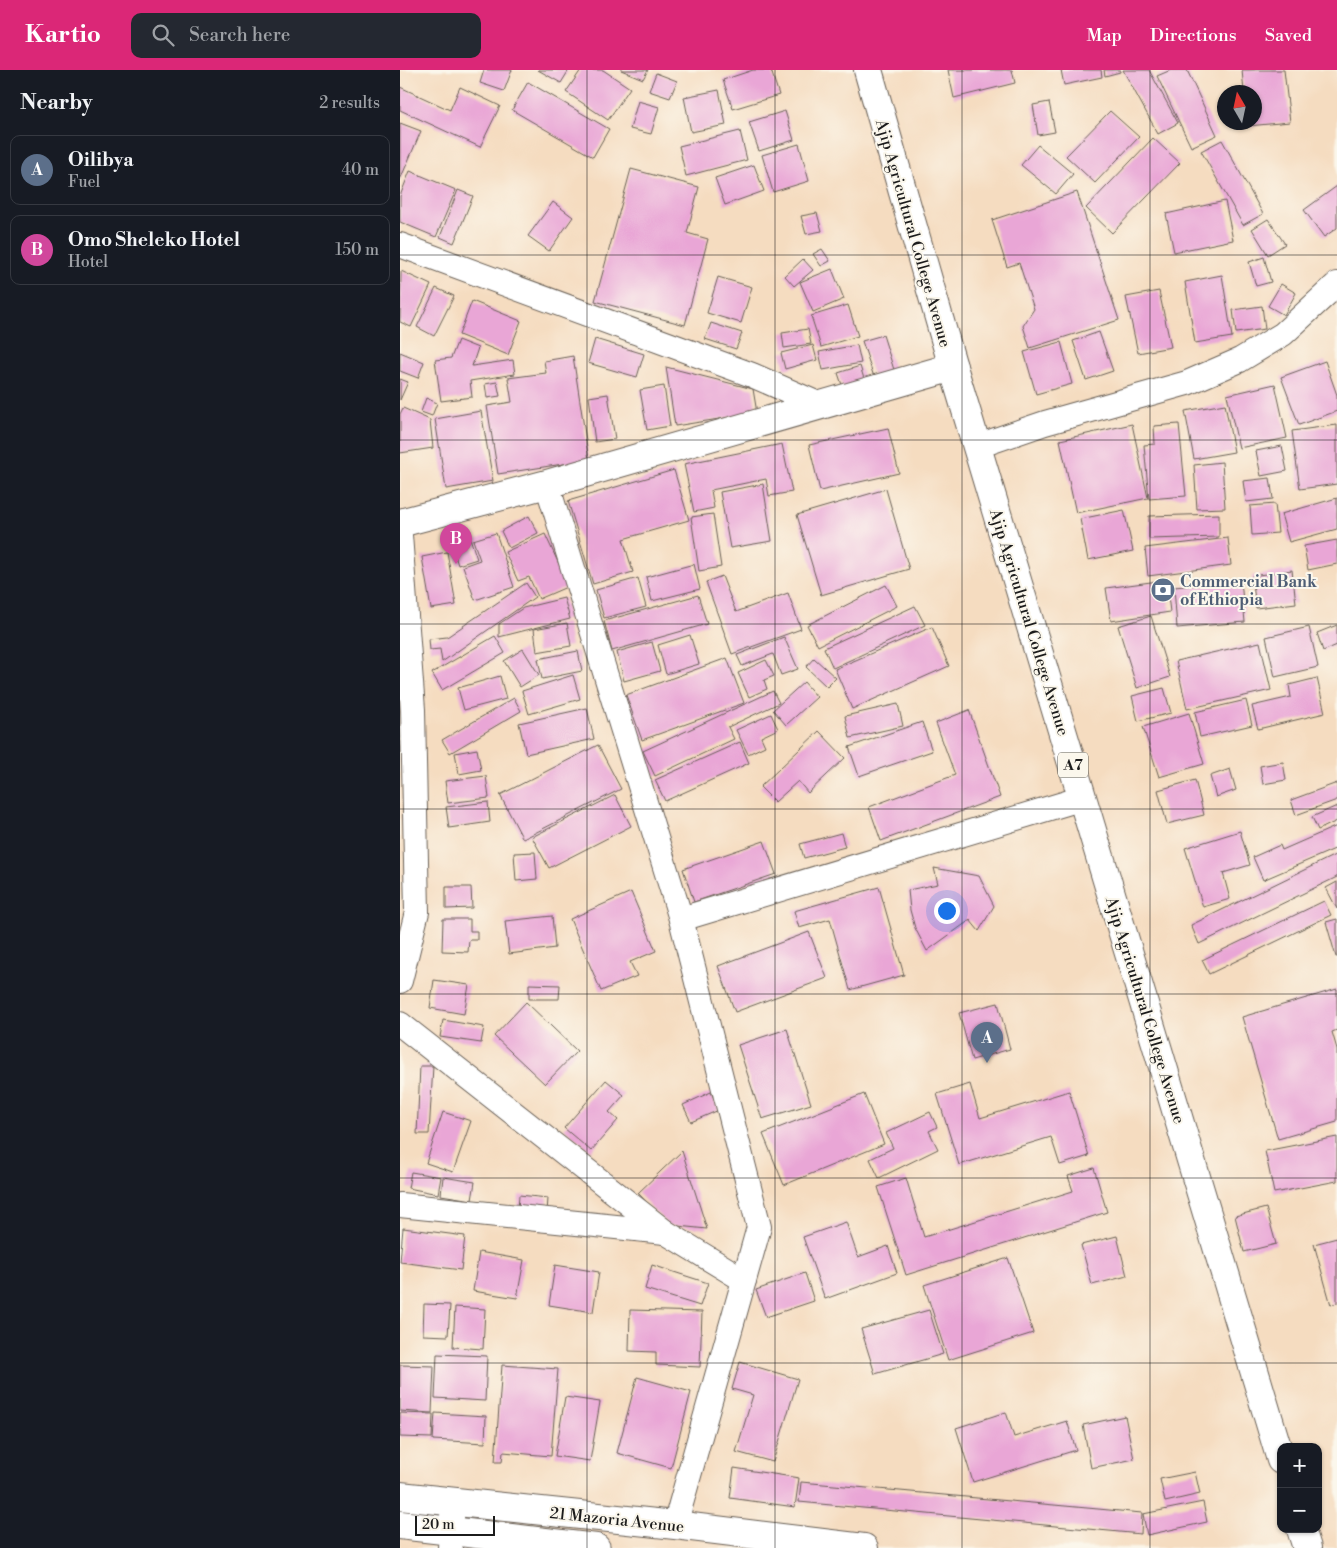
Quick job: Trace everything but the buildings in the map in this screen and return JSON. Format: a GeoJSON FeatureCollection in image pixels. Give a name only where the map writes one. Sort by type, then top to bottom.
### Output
{"type":"FeatureCollection","features":[{"type":"Feature","properties":{"kind":"main road","name":"Ajip Agricultural College Avenue"},"geometry":{"type":"LineString","coordinates":[[868,70],[953,367],[1277,1447]]}},
{"type":"Feature","properties":{"kind":"main road"},"geometry":{"type":"LineString","coordinates":[[400,523],[547,484],[818,404],[953,367]]}},
{"type":"Feature","properties":{"kind":"main road","name":"21 Mazoria Avenue"},"geometry":{"type":"LineString","coordinates":[[400,1496],[675,1525],[864,1548]]}},
{"type":"Feature","properties":{"kind":"main road","name":"21 Mazoria Avenue"},"geometry":{"type":"LineString","coordinates":[[400,1525],[450,1540],[596,1548]]}},
{"type":"Feature","properties":{"kind":"main road"},"geometry":{"type":"LineString","coordinates":[[1302,1533],[1307,1548]]}},
{"type":"Feature","properties":{"kind":"street"},"geometry":{"type":"LineString","coordinates":[[400,245],[752,375],[818,404]]}},
{"type":"Feature","properties":{"kind":"street"},"geometry":{"type":"LineString","coordinates":[[978,446],[1046,423],[1187,383],[1240,360],[1283,334],[1337,284]]}},
{"type":"Feature","properties":{"kind":"street"},"geometry":{"type":"LineString","coordinates":[[547,484],[681,919],[759,1227],[675,1525]]}},
{"type":"Feature","properties":{"kind":"street"},"geometry":{"type":"LineString","coordinates":[[400,535],[413,710],[417,912],[400,981]]}},
{"type":"Feature","properties":{"kind":"street"},"geometry":{"type":"LineString","coordinates":[[681,919],[1083,798]]}},
{"type":"Feature","properties":{"kind":"street"},"geometry":{"type":"LineString","coordinates":[[400,1024],[665,1232],[744,1280]]}},
{"type":"Feature","properties":{"kind":"street"},"geometry":{"type":"LineString","coordinates":[[400,1205],[665,1232]]}},
{"type":"Feature","properties":{"kind":"street"},"geometry":{"type":"LineString","coordinates":[[450,1540],[453,1502]]}},
{"type":"Feature","properties":{"kind":"place","name":"Omo Sheleko Hotel"},"geometry":{"type":"Point","coordinates":[456,564]}},
{"type":"Feature","properties":{"kind":"place","name":"Commercial Bank of Ethiopia"},"geometry":{"type":"Point","coordinates":[1163,590]}},
{"type":"Feature","properties":{"kind":"place","name":"Oilibya"},"geometry":{"type":"Point","coordinates":[987,1063]}}]}
